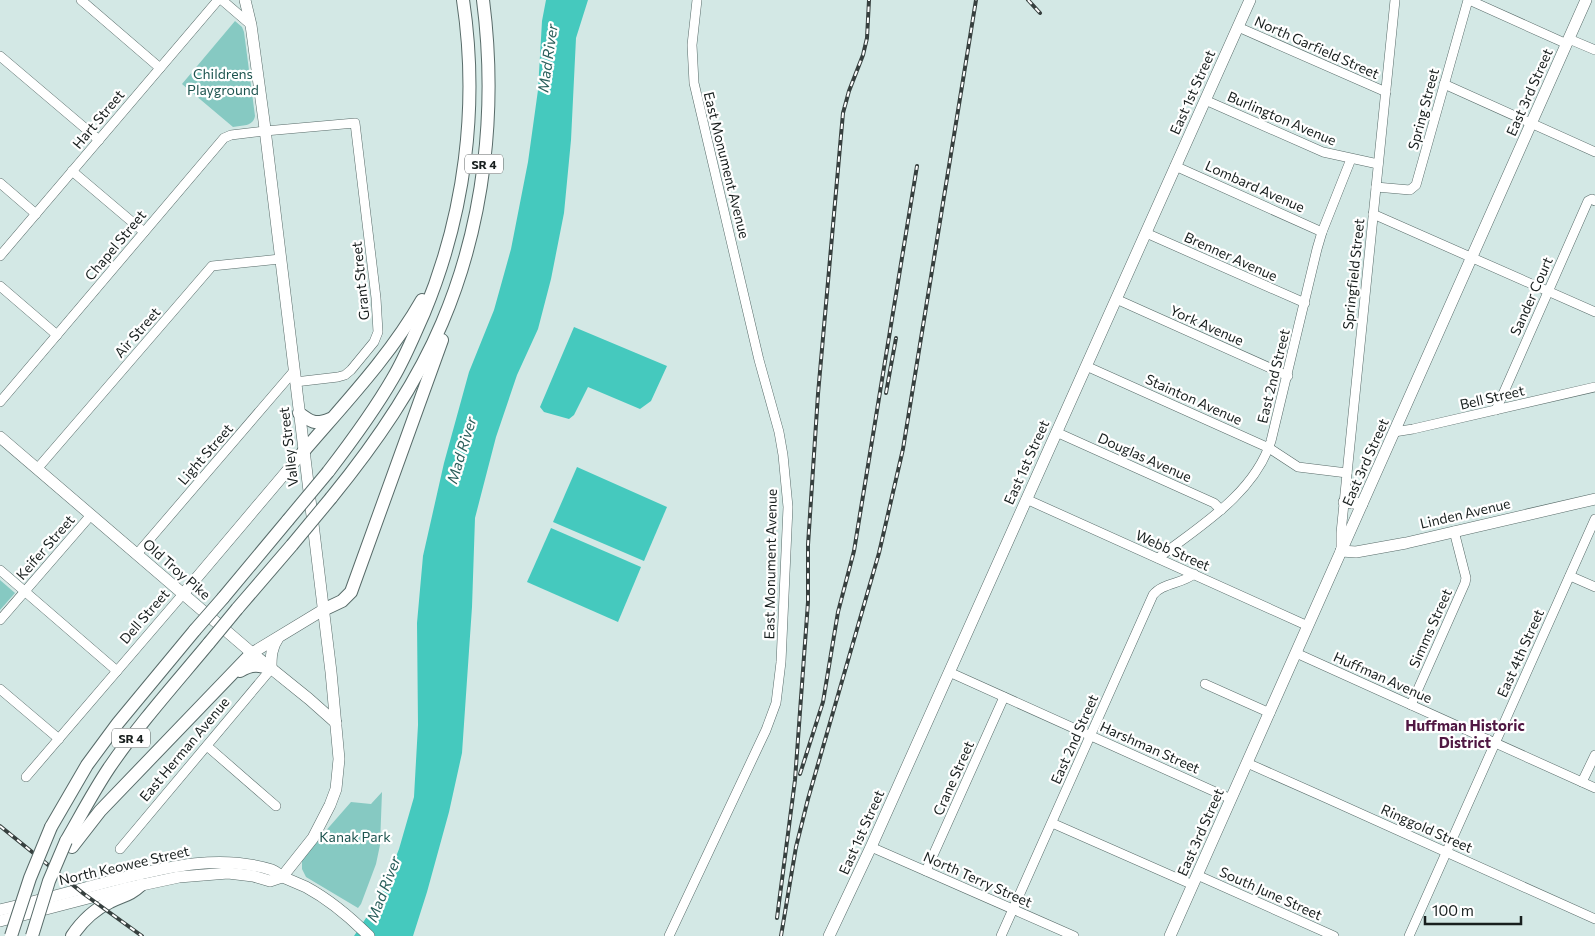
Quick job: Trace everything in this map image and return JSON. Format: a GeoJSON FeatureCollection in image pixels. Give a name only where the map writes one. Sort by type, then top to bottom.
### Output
{"type":"FeatureCollection","features":[{"type":"Feature","properties":{"kind":"highway","name":"SR 4"},"geometry":{"type":"LineString","coordinates":[[11,936],[30,878],[51,827],[88,765],[118,723],[328,472],[360,430],[394,377],[415,334],[439,273],[457,210],[464,166],[468,130],[470,71],[467,22],[463,0]]}},
{"type":"Feature","properties":{"kind":"highway","name":"SR 4"},"geometry":{"type":"LineString","coordinates":[[69,844],[109,768],[147,717],[331,498],[386,426],[406,394],[442,323],[469,240],[486,153],[489,112],[489,69],[483,0]]}},
{"type":"Feature","properties":{"kind":"highway"},"geometry":{"type":"LineString","coordinates":[[303,452],[395,342],[433,279],[439,273]]}},
{"type":"Feature","properties":{"kind":"highway"},"geometry":{"type":"LineString","coordinates":[[323,610],[342,600],[351,592],[442,341],[442,323]]}},
{"type":"Feature","properties":{"kind":"highway"},"geometry":{"type":"LineString","coordinates":[[299,412],[313,422],[320,423],[330,419]]}},
{"type":"Feature","properties":{"kind":"highway"},"geometry":{"type":"LineString","coordinates":[[32,936],[49,881],[69,844],[252,653]]}},
{"type":"Feature","properties":{"kind":"highway"},"geometry":{"type":"LineString","coordinates":[[231,676],[253,665],[271,669]]}},
{"type":"Feature","properties":{"kind":"highway"},"geometry":{"type":"LineString","coordinates":[[72,936],[82,921],[93,911],[110,901],[132,894],[142,885]]}},
{"type":"Feature","properties":{"kind":"main road","name":"Valley Street"},"geometry":{"type":"LineString","coordinates":[[245,0],[251,25],[265,130],[339,758],[336,789],[330,805],[313,838],[282,877]]}},
{"type":"Feature","properties":{"kind":"main road","name":"East 1st Street"},"geometry":{"type":"LineString","coordinates":[[833,935],[871,846],[1250,0]]}},
{"type":"Feature","properties":{"kind":"main road","name":"East 3rd Street"},"geometry":{"type":"LineString","coordinates":[[1170,936],[1586,0]]}},
{"type":"Feature","properties":{"kind":"main road","name":"Old Troy Pike"},"geometry":{"type":"LineString","coordinates":[[0,437],[336,724]]}},
{"type":"Feature","properties":{"kind":"main road","name":"Dell Street"},"geometry":{"type":"LineString","coordinates":[[183,594],[303,452]]}},
{"type":"Feature","properties":{"kind":"main road","name":"Linden Avenue"},"geometry":{"type":"LineString","coordinates":[[1341,552],[1371,549],[1595,498]]}},
{"type":"Feature","properties":{"kind":"main road"},"geometry":{"type":"LineString","coordinates":[[1344,502],[1362,504]]}},
{"type":"Feature","properties":{"kind":"main road"},"geometry":{"type":"LineString","coordinates":[[252,653],[323,610]]}},
{"type":"Feature","properties":{"kind":"main road"},"geometry":{"type":"LineString","coordinates":[[271,669],[272,646],[278,638]]}},
{"type":"Feature","properties":{"kind":"main road"},"geometry":{"type":"LineString","coordinates":[[309,699],[321,701],[325,699],[329,695],[332,686]]}},
{"type":"Feature","properties":{"kind":"main road","name":"North Keowee Street"},"geometry":{"type":"LineString","coordinates":[[0,910],[154,870],[200,863],[231,862],[275,871],[282,877],[306,887],[349,916],[369,936]]}},
{"type":"Feature","properties":{"kind":"main road","name":"North Keowee Street"},"geometry":{"type":"LineString","coordinates":[[0,921],[179,877],[216,873],[240,874],[270,881],[282,877]]}},
{"type":"Feature","properties":{"kind":"street"},"geometry":{"type":"LineString","coordinates":[[80,0],[160,68]]}},
{"type":"Feature","properties":{"kind":"street","name":"Hart Street"},"geometry":{"type":"LineString","coordinates":[[0,256],[218,0]]}},
{"type":"Feature","properties":{"kind":"street"},"geometry":{"type":"LineString","coordinates":[[222,0],[251,25]]}},
{"type":"Feature","properties":{"kind":"street","name":"East Monument Avenue"},"geometry":{"type":"LineString","coordinates":[[670,936],[766,730],[776,703],[780,682],[787,528],[787,490],[779,432],[759,360],[694,83],[692,45],[697,0]]}},
{"type":"Feature","properties":{"kind":"street","name":"Springfield Street"},"geometry":{"type":"LineString","coordinates":[[1341,552],[1344,502],[1395,0]]}},
{"type":"Feature","properties":{"kind":"street"},"geometry":{"type":"LineString","coordinates":[[1468,0],[1568,41],[1595,50]]}},
{"type":"Feature","properties":{"kind":"street","name":"Spring Street"},"geometry":{"type":"LineString","coordinates":[[1376,187],[1410,190],[1416,185],[1468,0]]}},
{"type":"Feature","properties":{"kind":"street","name":"North Garfield Street"},"geometry":{"type":"LineString","coordinates":[[1238,27],[1386,92]]}},
{"type":"Feature","properties":{"kind":"street"},"geometry":{"type":"LineString","coordinates":[[0,56],[99,140]]}},
{"type":"Feature","properties":{"kind":"street"},"geometry":{"type":"LineString","coordinates":[[1444,84],[1595,152]]}},
{"type":"Feature","properties":{"kind":"street","name":"Burlington Avenue"},"geometry":{"type":"LineString","coordinates":[[1205,100],[1314,149],[1328,154],[1378,164]]}},
{"type":"Feature","properties":{"kind":"street","name":"Chapel Street"},"geometry":{"type":"LineString","coordinates":[[0,402],[224,138],[231,135],[265,130],[355,123]]}},
{"type":"Feature","properties":{"kind":"street","name":"Grant Street"},"geometry":{"type":"LineString","coordinates":[[295,377],[338,378],[351,370],[374,342],[378,332],[376,298],[355,123]]}},
{"type":"Feature","properties":{"kind":"street","name":"East 2nd Street"},"geometry":{"type":"LineString","coordinates":[[1158,558],[1221,510],[1244,488],[1269,448],[1322,232],[1351,159]]}},
{"type":"Feature","properties":{"kind":"street","name":"Lombard Avenue"},"geometry":{"type":"LineString","coordinates":[[1176,166],[1322,232]]}},
{"type":"Feature","properties":{"kind":"street"},"geometry":{"type":"LineString","coordinates":[[72,171],[144,232]]}},
{"type":"Feature","properties":{"kind":"street"},"geometry":{"type":"LineString","coordinates":[[0,183],[36,214]]}},
{"type":"Feature","properties":{"kind":"street","name":"Sander Court"},"geometry":{"type":"LineString","coordinates":[[1496,410],[1548,291],[1592,200]]}},
{"type":"Feature","properties":{"kind":"street"},"geometry":{"type":"LineString","coordinates":[[1373,214],[1595,312]]}},
{"type":"Feature","properties":{"kind":"street","name":"Brenner Avenue"},"geometry":{"type":"LineString","coordinates":[[1146,233],[1305,303]]}},
{"type":"Feature","properties":{"kind":"street","name":"Air Street"},"geometry":{"type":"LineString","coordinates":[[37,469],[212,266],[280,259]]}},
{"type":"Feature","properties":{"kind":"street"},"geometry":{"type":"LineString","coordinates":[[0,286],[57,335]]}},
{"type":"Feature","properties":{"kind":"street","name":"York Avenue"},"geometry":{"type":"LineString","coordinates":[[1116,299],[1288,376]]}},
{"type":"Feature","properties":{"kind":"street","name":"Stainton Avenue"},"geometry":{"type":"LineString","coordinates":[[1086,366],[1269,448],[1298,467],[1347,473]]}},
{"type":"Feature","properties":{"kind":"street","name":"Light Street"},"geometry":{"type":"LineString","coordinates":[[137,554],[295,377]]}},
{"type":"Feature","properties":{"kind":"street","name":"Bell Street"},"geometry":{"type":"LineString","coordinates":[[1394,432],[1595,387]]}},
{"type":"Feature","properties":{"kind":"street","name":"Douglas Avenue"},"geometry":{"type":"LineString","coordinates":[[1056,432],[1214,503],[1221,510]]}},
{"type":"Feature","properties":{"kind":"street","name":"Webb Street"},"geometry":{"type":"LineString","coordinates":[[1026,499],[1308,626]]}},
{"type":"Feature","properties":{"kind":"street","name":"Keifer Street"},"geometry":{"type":"LineString","coordinates":[[0,620],[91,515]]}},
{"type":"Feature","properties":{"kind":"street","name":"East 4th Street"},"geometry":{"type":"LineString","coordinates":[[1409,936],[1595,519]]}},
{"type":"Feature","properties":{"kind":"street","name":"Simms Street"},"geometry":{"type":"LineString","coordinates":[[1411,705],[1465,583],[1466,578],[1454,531]]}},
{"type":"Feature","properties":{"kind":"street"},"geometry":{"type":"LineString","coordinates":[[0,570],[117,671]]}},
{"type":"Feature","properties":{"kind":"street","name":"East 2nd Street"},"geometry":{"type":"LineString","coordinates":[[1001,936],[1153,595],[1160,589],[1183,581],[1194,574]]}},
{"type":"Feature","properties":{"kind":"street"},"geometry":{"type":"LineString","coordinates":[[1570,576],[1595,587]]}},
{"type":"Feature","properties":{"kind":"street","name":"Dell Street"},"geometry":{"type":"LineString","coordinates":[[26,777],[183,594]]}},
{"type":"Feature","properties":{"kind":"street","name":"Huffman Avenue"},"geometry":{"type":"LineString","coordinates":[[1296,653],[1595,788]]}},
{"type":"Feature","properties":{"kind":"street","name":"East Herman Avenue"},"geometry":{"type":"LineString","coordinates":[[120,849],[271,669]]}},
{"type":"Feature","properties":{"kind":"street","name":"Harshman Street"},"geometry":{"type":"LineString","coordinates":[[949,672],[1231,799]]}},
{"type":"Feature","properties":{"kind":"street"},"geometry":{"type":"LineString","coordinates":[[1205,684],[1270,712]]}},
{"type":"Feature","properties":{"kind":"street"},"geometry":{"type":"LineString","coordinates":[[0,689],[59,739]]}},
{"type":"Feature","properties":{"kind":"street","name":"Crane Street"},"geometry":{"type":"LineString","coordinates":[[926,871],[1004,697]]}},
{"type":"Feature","properties":{"kind":"street"},"geometry":{"type":"LineString","coordinates":[[206,746],[276,806]]}},
{"type":"Feature","properties":{"kind":"street"},"geometry":{"type":"LineString","coordinates":[[1582,782],[1595,755]]}},
{"type":"Feature","properties":{"kind":"street","name":"Ringgold Street"},"geometry":{"type":"LineString","coordinates":[[1247,763],[1595,919]]}},
{"type":"Feature","properties":{"kind":"street","name":"South June Street"},"geometry":{"type":"LineString","coordinates":[[1052,823],[1334,936]]}},
{"type":"Feature","properties":{"kind":"street","name":"North Terry Street"},"geometry":{"type":"LineString","coordinates":[[871,846],[1074,936]]}},
{"type":"Feature","properties":{"kind":"green space","name":"Childrens Playground"},"geometry":{"type":"Polygon","coordinates":[[[235,21],[242,27],[244,32],[255,116],[250,124],[233,127],[182,84],[235,21]]]}},
{"type":"Feature","properties":{"kind":"green space"},"geometry":{"type":"Polygon","coordinates":[[[0,580],[15,593],[0,610],[0,580]]]}},
{"type":"Feature","properties":{"kind":"green space","name":"Kanak Park"},"geometry":{"type":"Polygon","coordinates":[[[382,792],[380,845],[376,864],[358,908],[306,877],[302,869],[302,858],[351,802],[371,804],[382,792]]]}},
{"type":"Feature","properties":{"kind":"water","name":"Mad River"},"geometry":{"type":"Polygon","coordinates":[[[546,0],[588,0],[576,38],[571,140],[564,213],[551,279],[538,329],[517,375],[496,437],[475,518],[472,607],[462,753],[449,812],[413,936],[354,936],[380,897],[399,849],[414,797],[418,725],[417,623],[423,556],[444,463],[469,372],[494,310],[511,249],[528,162],[538,90],[542,21],[546,0]]]}},
{"type":"Feature","properties":{"kind":"water"},"geometry":{"type":"Polygon","coordinates":[[[574,327],[667,366],[651,401],[640,409],[588,387],[574,415],[569,419],[544,412],[540,407],[574,327]]]}},
{"type":"Feature","properties":{"kind":"water"},"geometry":{"type":"Polygon","coordinates":[[[577,467],[667,507],[644,561],[553,522],[577,467]]]}},
{"type":"Feature","properties":{"kind":"water"},"geometry":{"type":"Polygon","coordinates":[[[551,528],[641,567],[618,622],[527,582],[551,528]]]}},
{"type":"Feature","properties":{"kind":"railway"},"geometry":{"type":"LineString","coordinates":[[777,918],[795,780],[808,602],[808,545],[818,394],[843,113],[867,38],[869,0]]}},
{"type":"Feature","properties":{"kind":"railway"},"geometry":{"type":"LineString","coordinates":[[781,936],[796,847],[808,799],[879,553],[903,449],[976,0]]}},
{"type":"Feature","properties":{"kind":"railway"},"geometry":{"type":"LineString","coordinates":[[1028,0],[1040,13]]}},
{"type":"Feature","properties":{"kind":"railway"},"geometry":{"type":"LineString","coordinates":[[800,774],[823,702],[838,612],[854,551],[917,166]]}},
{"type":"Feature","properties":{"kind":"railway"},"geometry":{"type":"LineString","coordinates":[[886,393],[896,338]]}},
{"type":"Feature","properties":{"kind":"railway"},"geometry":{"type":"LineString","coordinates":[[0,826],[84,894],[142,936]]}},
{"type":"Feature","properties":{"kind":"district","name":"Huffman Historic District"},"geometry":{"type":"Point","coordinates":[1465,734]}}]}
